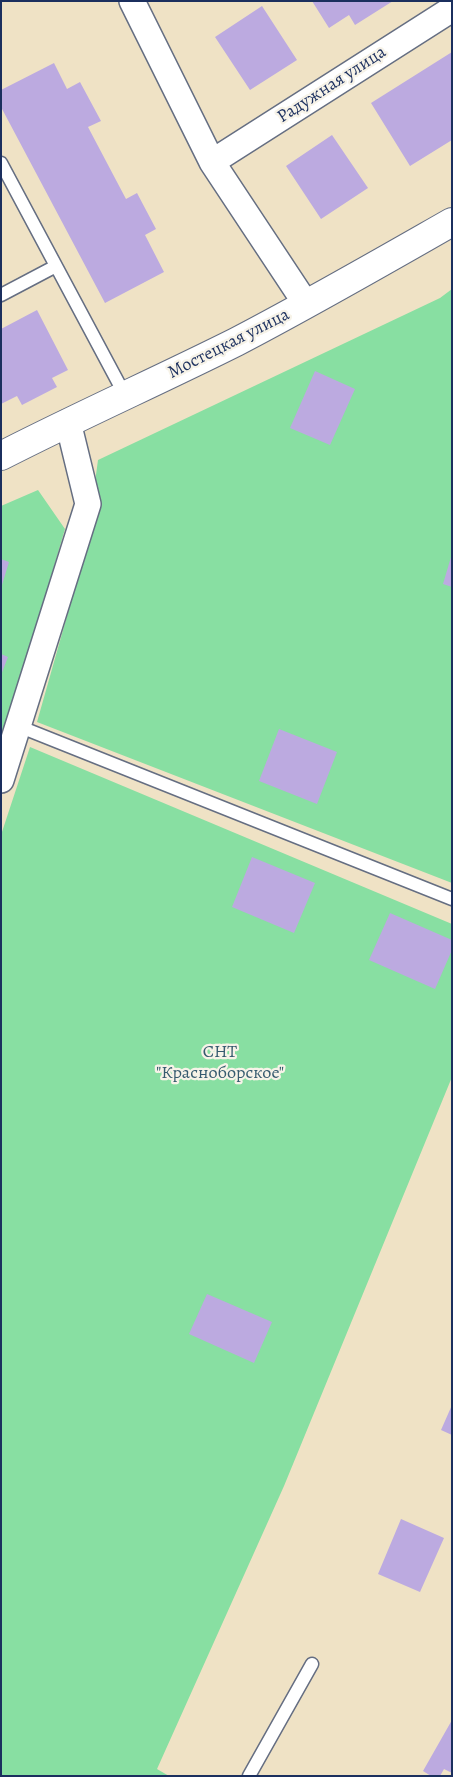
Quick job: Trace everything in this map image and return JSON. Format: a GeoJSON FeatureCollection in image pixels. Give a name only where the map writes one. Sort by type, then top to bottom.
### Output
{"type":"FeatureCollection","features":[{"type":"Feature","properties":{"kind":"street"},"geometry":{"type":"LineString","coordinates":[[132,1],[212,162],[306,304]]}},
{"type":"Feature","properties":{"kind":"street","name":"Радужная улица"},"geometry":{"type":"LineString","coordinates":[[212,162],[452,9]]}},
{"type":"Feature","properties":{"kind":"street","name":"Мостецкая улица"},"geometry":{"type":"LineString","coordinates":[[1,456],[68,422],[126,397],[306,304],[452,222]]}},
{"type":"Feature","properties":{"kind":"street"},"geometry":{"type":"LineString","coordinates":[[1,780],[88,504],[68,422]]}},
{"type":"Feature","properties":{"kind":"lane"},"geometry":{"type":"LineString","coordinates":[[1,163],[126,397]]}},
{"type":"Feature","properties":{"kind":"lane"},"geometry":{"type":"LineString","coordinates":[[1,295],[56,266]]}},
{"type":"Feature","properties":{"kind":"lane"},"geometry":{"type":"LineString","coordinates":[[18,726],[452,899]]}},
{"type":"Feature","properties":{"kind":"lane"},"geometry":{"type":"LineString","coordinates":[[249,1776],[312,1664]]}},
{"type":"Feature","properties":{"kind":"green space"},"geometry":{"type":"Polygon","coordinates":[[[452,289],[452,883],[37,722],[86,549],[98,460],[440,298],[452,289]]]}},
{"type":"Feature","properties":{"kind":"green space"},"geometry":{"type":"Polygon","coordinates":[[[38,490],[65,529],[1,747],[1,506],[38,490]]]}},
{"type":"Feature","properties":{"kind":"green space","name":"СНТ \"Красноборское\""},"geometry":{"type":"Polygon","coordinates":[[[30,747],[452,924],[452,1077],[284,1486],[157,1769],[169,1776],[1,1776],[1,835],[30,747]]]}},
{"type":"Feature","properties":{"kind":"building"},"geometry":{"type":"Polygon","coordinates":[[[312,1],[393,1],[355,25],[349,15],[329,28],[312,1]]]}},
{"type":"Feature","properties":{"kind":"building"},"geometry":{"type":"Polygon","coordinates":[[[262,6],[297,60],[250,90],[215,37],[262,6]]]}},
{"type":"Feature","properties":{"kind":"building"},"geometry":{"type":"Polygon","coordinates":[[[452,52],[452,140],[410,166],[371,103],[452,52]]]}},
{"type":"Feature","properties":{"kind":"building"},"geometry":{"type":"Polygon","coordinates":[[[54,63],[67,89],[80,82],[101,121],[88,127],[126,199],[137,193],[156,229],[145,235],[164,272],[105,303],[1,107],[1,90],[54,63]]]}},
{"type":"Feature","properties":{"kind":"building"},"geometry":{"type":"Polygon","coordinates":[[[332,135],[368,188],[321,219],[286,166],[332,135]]]}},
{"type":"Feature","properties":{"kind":"building"},"geometry":{"type":"Polygon","coordinates":[[[37,310],[68,370],[52,378],[57,387],[22,405],[17,396],[1,404],[1,329],[37,310]]]}},
{"type":"Feature","properties":{"kind":"building"},"geometry":{"type":"Polygon","coordinates":[[[315,371],[355,389],[330,445],[290,428],[315,371]]]}},
{"type":"Feature","properties":{"kind":"building"},"geometry":{"type":"Polygon","coordinates":[[[452,557],[452,587],[443,584],[452,557]]]}},
{"type":"Feature","properties":{"kind":"building"},"geometry":{"type":"Polygon","coordinates":[[[1,559],[9,562],[2,585],[1,585],[1,559]]]}},
{"type":"Feature","properties":{"kind":"building"},"geometry":{"type":"Polygon","coordinates":[[[1,654],[8,657],[1,675],[1,654]]]}},
{"type":"Feature","properties":{"kind":"building"},"geometry":{"type":"Polygon","coordinates":[[[279,729],[337,752],[317,804],[259,781],[279,729]]]}},
{"type":"Feature","properties":{"kind":"building"},"geometry":{"type":"Polygon","coordinates":[[[252,857],[315,883],[294,933],[232,907],[252,857]]]}},
{"type":"Feature","properties":{"kind":"building"},"geometry":{"type":"Polygon","coordinates":[[[390,913],[452,940],[452,950],[435,989],[369,960],[390,913]]]}},
{"type":"Feature","properties":{"kind":"building"},"geometry":{"type":"Polygon","coordinates":[[[207,1294],[272,1322],[254,1363],[189,1334],[207,1294]]]}},
{"type":"Feature","properties":{"kind":"building"},"geometry":{"type":"Polygon","coordinates":[[[452,1405],[452,1435],[441,1430],[452,1405]]]}},
{"type":"Feature","properties":{"kind":"building"},"geometry":{"type":"Polygon","coordinates":[[[401,1519],[444,1538],[420,1592],[378,1574],[401,1519]]]}},
{"type":"Feature","properties":{"kind":"building"},"geometry":{"type":"Polygon","coordinates":[[[452,1720],[452,1773],[444,1769],[440,1776],[431,1776],[423,1771],[452,1720]]]}}]}
